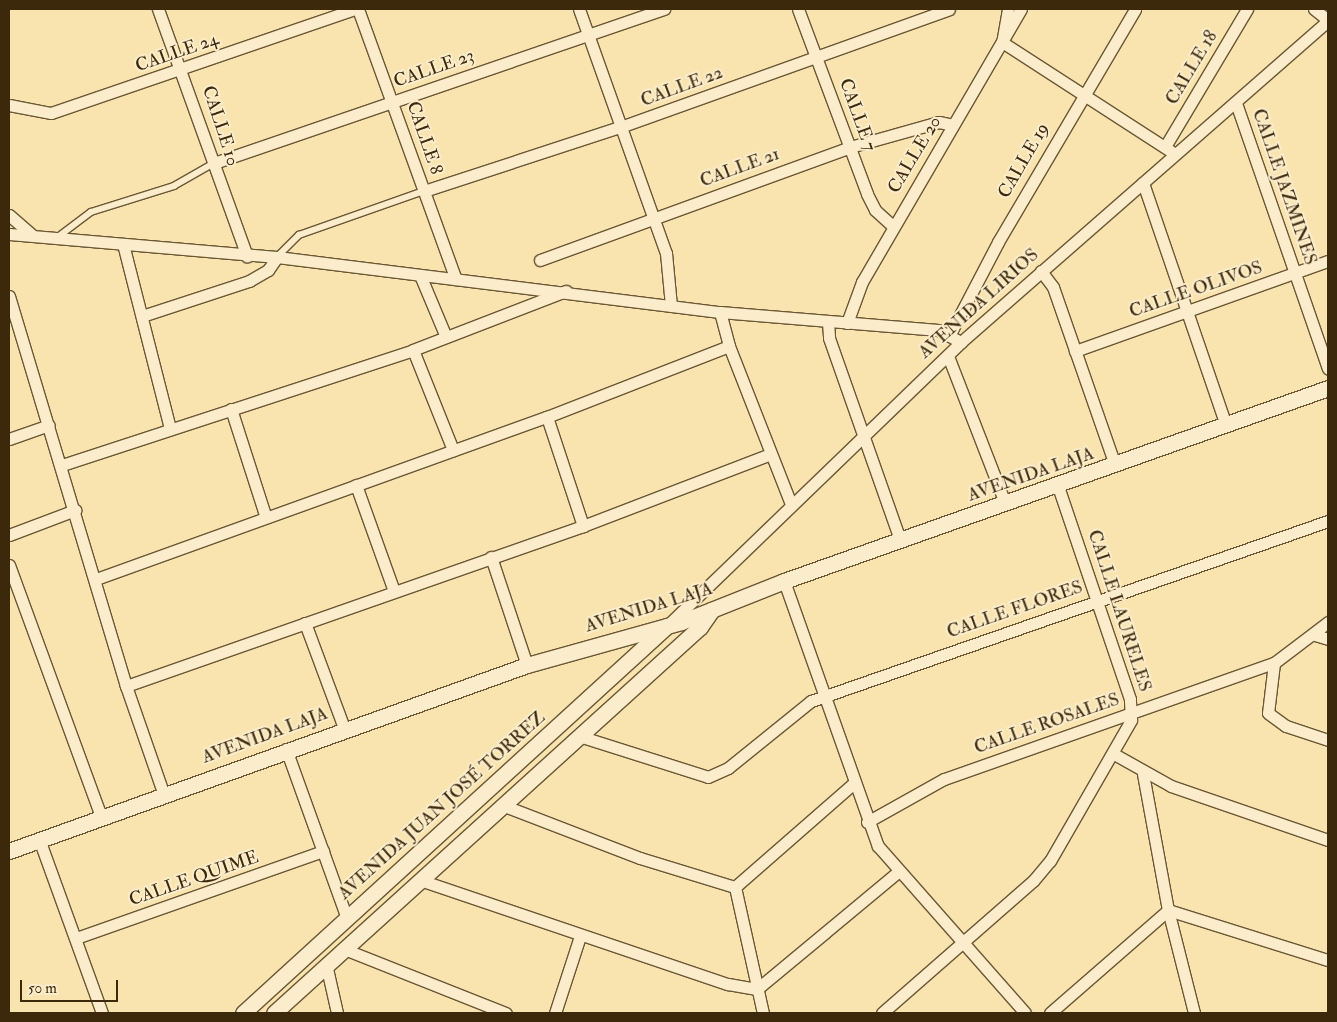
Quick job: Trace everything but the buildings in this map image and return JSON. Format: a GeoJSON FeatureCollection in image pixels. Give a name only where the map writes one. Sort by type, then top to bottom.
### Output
{"type":"FeatureCollection","features":[{"type":"Feature","properties":{"kind":"street","name":"CALLE 10"},"geometry":{"type":"LineString","coordinates":[[158,9],[183,70],[247,256]]}},
{"type":"Feature","properties":{"kind":"street","name":"CALLE 24"},"geometry":{"type":"LineString","coordinates":[[9,105],[50,113],[183,70],[354,9]]}},
{"type":"Feature","properties":{"kind":"street","name":"CALLE 8"},"geometry":{"type":"LineString","coordinates":[[358,9],[394,102],[456,279]]}},
{"type":"Feature","properties":{"kind":"street"},"geometry":{"type":"LineString","coordinates":[[579,9],[655,218],[671,278],[671,306]]}},
{"type":"Feature","properties":{"kind":"street","name":"CALLE 23"},"geometry":{"type":"LineString","coordinates":[[214,163],[664,9]]}},
{"type":"Feature","properties":{"kind":"street","name":"CALLE 7"},"geometry":{"type":"LineString","coordinates":[[798,9],[875,210],[893,226]]}},
{"type":"Feature","properties":{"kind":"street","name":"CALLE 22"},"geometry":{"type":"LineString","coordinates":[[424,191],[623,126],[950,9]]}},
{"type":"Feature","properties":{"kind":"street"},"geometry":{"type":"LineString","coordinates":[[1008,9],[1002,42],[1166,145],[1175,154]]}},
{"type":"Feature","properties":{"kind":"street","name":"CALLE 20"},"geometry":{"type":"LineString","coordinates":[[847,323],[862,282],[893,226],[1021,9]]}},
{"type":"Feature","properties":{"kind":"street","name":"CALLE 19"},"geometry":{"type":"LineString","coordinates":[[950,334],[1084,94],[1135,9]]}},
{"type":"Feature","properties":{"kind":"street","name":"CALLE 18"},"geometry":{"type":"LineString","coordinates":[[1166,145],[1247,9]]}},
{"type":"Feature","properties":{"kind":"street"},"geometry":{"type":"LineString","coordinates":[[1314,9],[1328,20]]}},
{"type":"Feature","properties":{"kind":"street","name":"AVENIDA LIRIOS"},"geometry":{"type":"LineString","coordinates":[[666,626],[961,342],[1175,154],[1236,103],[1328,20]]}},
{"type":"Feature","properties":{"kind":"street","name":"CALLE JAZMINES"},"geometry":{"type":"LineString","coordinates":[[1236,103],[1328,368]]}},
{"type":"Feature","properties":{"kind":"street","name":"CALLE 21"},"geometry":{"type":"LineString","coordinates":[[540,260],[850,147],[939,122],[953,125]]}},
{"type":"Feature","properties":{"kind":"street"},"geometry":{"type":"LineString","coordinates":[[1143,183],[1226,425]]}},
{"type":"Feature","properties":{"kind":"street"},"geometry":{"type":"LineString","coordinates":[[9,215],[31,234]]}},
{"type":"Feature","properties":{"kind":"street"},"geometry":{"type":"LineString","coordinates":[[9,234],[31,234],[247,256],[277,257],[420,275],[569,290],[720,312],[950,334],[961,342]]}},
{"type":"Feature","properties":{"kind":"street"},"geometry":{"type":"LineString","coordinates":[[123,244],[170,428]]}},
{"type":"Feature","properties":{"kind":"street"},"geometry":{"type":"LineString","coordinates":[[142,316],[249,281],[268,270],[277,257]]}},
{"type":"Feature","properties":{"kind":"street","name":"CALLE OLIVOS"},"geometry":{"type":"LineString","coordinates":[[1075,351],[1328,261]]}},
{"type":"Feature","properties":{"kind":"street"},"geometry":{"type":"LineString","coordinates":[[1041,271],[1053,287],[1115,465]]}},
{"type":"Feature","properties":{"kind":"street"},"geometry":{"type":"LineString","coordinates":[[420,275],[446,337]]}},
{"type":"Feature","properties":{"kind":"street"},"geometry":{"type":"LineString","coordinates":[[62,465],[170,428],[413,350],[569,290]]}},
{"type":"Feature","properties":{"kind":"street"},"geometry":{"type":"LineString","coordinates":[[9,296],[48,426],[62,465],[126,686],[163,792]]}},
{"type":"Feature","properties":{"kind":"street"},"geometry":{"type":"LineString","coordinates":[[720,312],[729,346],[791,504]]}},
{"type":"Feature","properties":{"kind":"street"},"geometry":{"type":"LineString","coordinates":[[828,322],[829,338],[900,540]]}},
{"type":"Feature","properties":{"kind":"street"},"geometry":{"type":"LineString","coordinates":[[96,579],[265,516],[547,417],[729,346]]}},
{"type":"Feature","properties":{"kind":"street"},"geometry":{"type":"LineString","coordinates":[[413,350],[453,450]]}},
{"type":"Feature","properties":{"kind":"street"},"geometry":{"type":"LineString","coordinates":[[948,356],[1005,503]]}},
{"type":"Feature","properties":{"kind":"street","name":"AVENIDA LAJA"},"geometry":{"type":"LineString","coordinates":[[9,851],[163,792],[526,665],[666,626],[712,610],[784,581],[1058,486],[1328,388]]}},
{"type":"Feature","properties":{"kind":"street"},"geometry":{"type":"LineString","coordinates":[[231,409],[265,516]]}},
{"type":"Feature","properties":{"kind":"street"},"geometry":{"type":"LineString","coordinates":[[547,417],[583,526]]}},
{"type":"Feature","properties":{"kind":"street"},"geometry":{"type":"LineString","coordinates":[[9,439],[48,426]]}},
{"type":"Feature","properties":{"kind":"street"},"geometry":{"type":"LineString","coordinates":[[126,686],[583,526],[771,454]]}},
{"type":"Feature","properties":{"kind":"street"},"geometry":{"type":"LineString","coordinates":[[356,485],[394,591]]}},
{"type":"Feature","properties":{"kind":"street","name":"CALLE LAURELES"},"geometry":{"type":"LineString","coordinates":[[882,1013],[962,943],[1050,861],[1114,754],[1134,712],[1098,600],[1058,486]]}},
{"type":"Feature","properties":{"kind":"street"},"geometry":{"type":"LineString","coordinates":[[9,535],[75,510]]}},
{"type":"Feature","properties":{"kind":"street","name":"CALLE FLORES"},"geometry":{"type":"LineString","coordinates":[[580,736],[708,777],[728,768],[799,707],[827,695],[1328,521]]}},
{"type":"Feature","properties":{"kind":"street"},"geometry":{"type":"LineString","coordinates":[[491,557],[526,665]]}},
{"type":"Feature","properties":{"kind":"street"},"geometry":{"type":"LineString","coordinates":[[9,565],[100,816]]}},
{"type":"Feature","properties":{"kind":"street"},"geometry":{"type":"LineString","coordinates":[[784,581],[827,695],[867,822],[878,846],[898,872],[1025,1013]]}},
{"type":"Feature","properties":{"kind":"street"},"geometry":{"type":"LineString","coordinates":[[274,1013],[700,627],[712,610]]}},
{"type":"Feature","properties":{"kind":"street","name":"CALLE ROSALES"},"geometry":{"type":"LineString","coordinates":[[867,822],[944,779],[1274,663],[1315,635],[1328,622]]}},
{"type":"Feature","properties":{"kind":"street"},"geometry":{"type":"LineString","coordinates":[[305,623],[344,728]]}},
{"type":"Feature","properties":{"kind":"street","name":"AVENIDA JUAN JOSÉ TORREZ"},"geometry":{"type":"LineString","coordinates":[[243,1013],[666,626]]}},
{"type":"Feature","properties":{"kind":"street"},"geometry":{"type":"LineString","coordinates":[[1315,635],[1328,640]]}},
{"type":"Feature","properties":{"kind":"street"},"geometry":{"type":"LineString","coordinates":[[1274,663],[1268,713],[1286,726],[1328,740]]}},
{"type":"Feature","properties":{"kind":"street"},"geometry":{"type":"LineString","coordinates":[[286,749],[347,918]]}},
{"type":"Feature","properties":{"kind":"street"},"geometry":{"type":"LineString","coordinates":[[1114,754],[1143,774],[1328,840]]}},
{"type":"Feature","properties":{"kind":"street"},"geometry":{"type":"LineString","coordinates":[[1143,774],[1168,910],[1194,1013]]}},
{"type":"Feature","properties":{"kind":"street"},"geometry":{"type":"LineString","coordinates":[[734,887],[855,782]]}},
{"type":"Feature","properties":{"kind":"street"},"geometry":{"type":"LineString","coordinates":[[502,806],[640,858],[734,887]]}},
{"type":"Feature","properties":{"kind":"street"},"geometry":{"type":"LineString","coordinates":[[39,839],[102,1013]]}},
{"type":"Feature","properties":{"kind":"street","name":"CALLE QUIME"},"geometry":{"type":"LineString","coordinates":[[76,938],[323,851]]}},
{"type":"Feature","properties":{"kind":"street"},"geometry":{"type":"LineString","coordinates":[[757,990],[898,872]]}},
{"type":"Feature","properties":{"kind":"street"},"geometry":{"type":"LineString","coordinates":[[420,880],[580,936],[757,990]]}},
{"type":"Feature","properties":{"kind":"street"},"geometry":{"type":"LineString","coordinates":[[734,887],[763,1013]]}},
{"type":"Feature","properties":{"kind":"street"},"geometry":{"type":"LineString","coordinates":[[1168,910],[1328,960]]}},
{"type":"Feature","properties":{"kind":"street"},"geometry":{"type":"LineString","coordinates":[[1050,1013],[1168,910]]}},
{"type":"Feature","properties":{"kind":"street"},"geometry":{"type":"LineString","coordinates":[[555,1013],[580,936]]}},
{"type":"Feature","properties":{"kind":"street"},"geometry":{"type":"LineString","coordinates":[[344,948],[506,1013]]}},
{"type":"Feature","properties":{"kind":"street"},"geometry":{"type":"LineString","coordinates":[[326,964],[337,1013]]}},
{"type":"Feature","properties":{"kind":"lane"},"geometry":{"type":"LineString","coordinates":[[58,237],[91,212],[174,186],[214,163]]}},
{"type":"Feature","properties":{"kind":"lane"},"geometry":{"type":"LineString","coordinates":[[277,257],[298,235],[424,191]]}}]}
